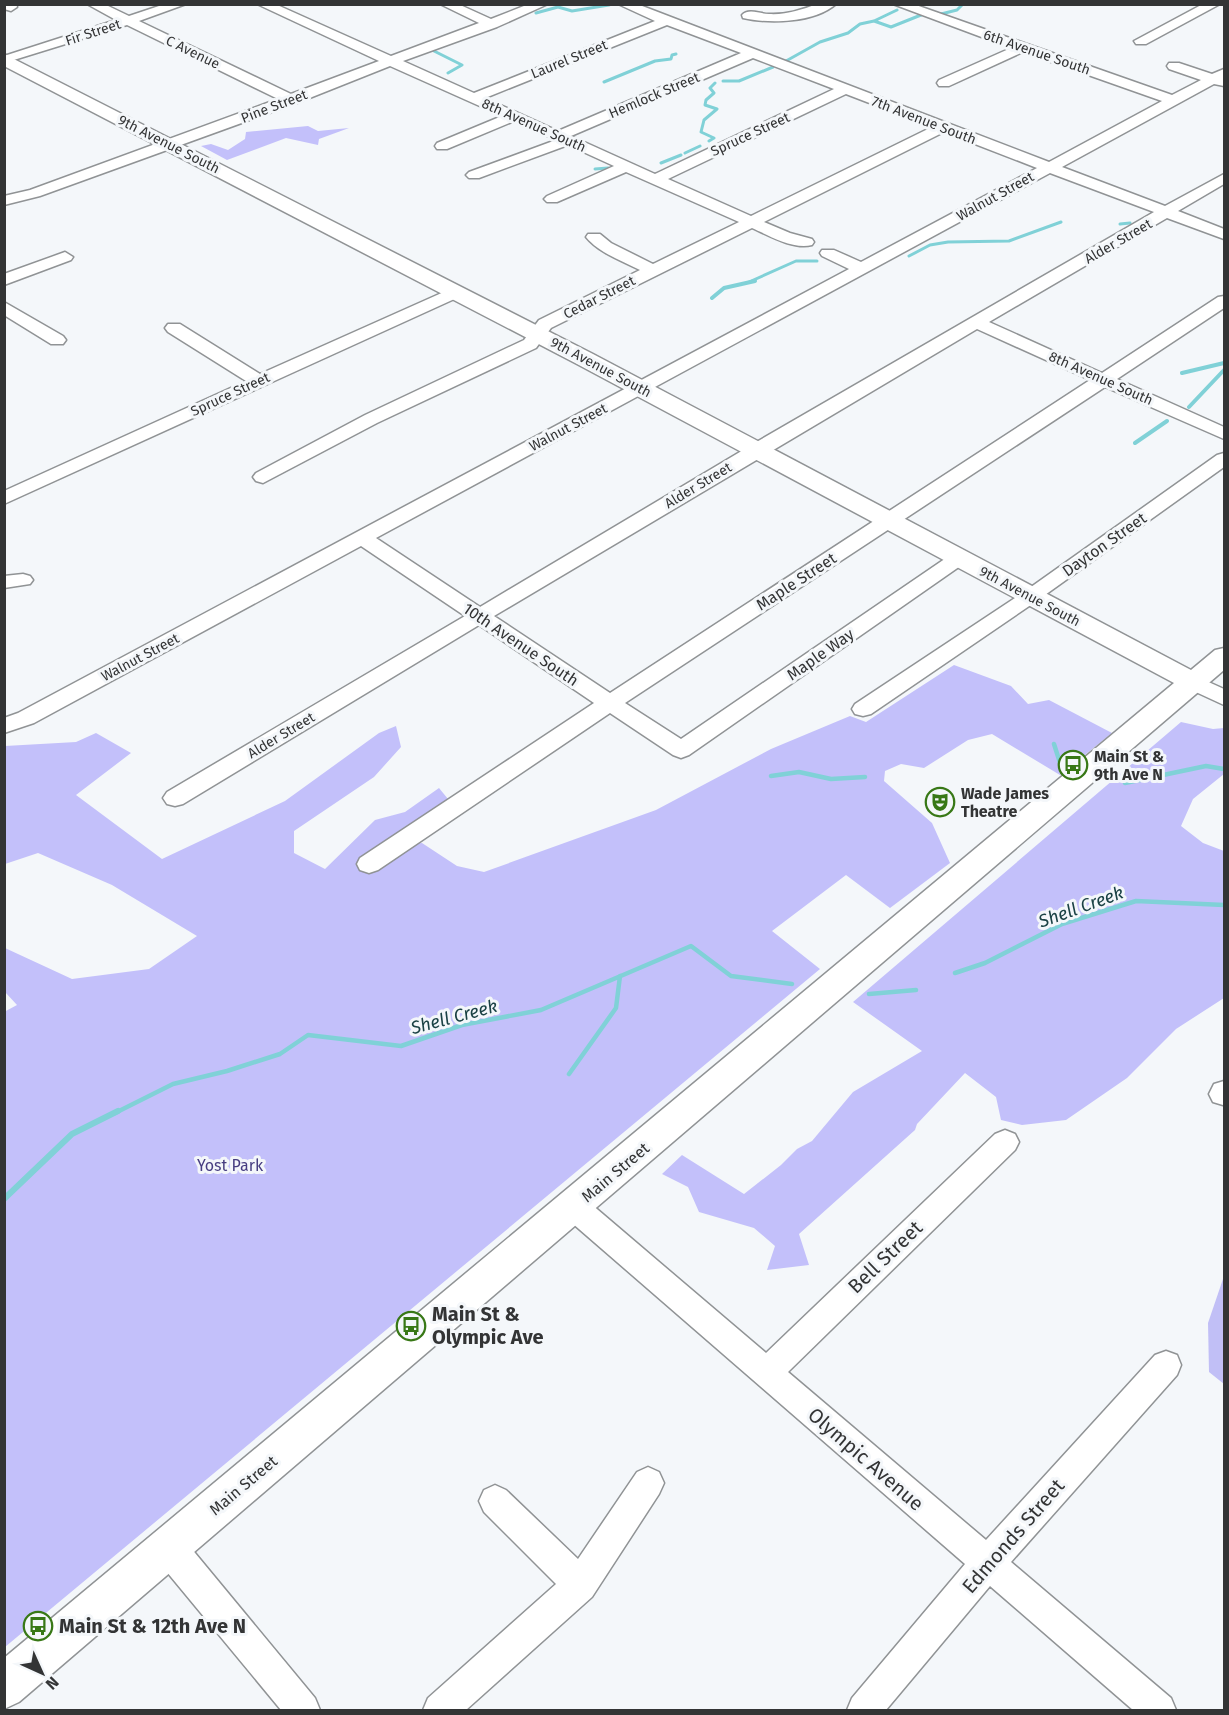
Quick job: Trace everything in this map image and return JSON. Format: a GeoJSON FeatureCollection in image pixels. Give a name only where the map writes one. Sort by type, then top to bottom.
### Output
{"type":"FeatureCollection","features":[{"type":"Feature","properties":{"kind":"main road","name":"9th Avenue South"},"geometry":{"type":"LineString","coordinates":[[6,59],[640,388],[1193,682]]}},
{"type":"Feature","properties":{"kind":"main road","name":"Main Street"},"geometry":{"type":"LineString","coordinates":[[4,1687],[1224,656]]}},
{"type":"Feature","properties":{"kind":"street","name":"C Avenue"},"geometry":{"type":"LineString","coordinates":[[93,4],[292,100]]}},
{"type":"Feature","properties":{"kind":"street","name":"Fir Street"},"geometry":{"type":"LineString","coordinates":[[6,59],[180,4]]}},
{"type":"Feature","properties":{"kind":"street","name":"8th Avenue South"},"geometry":{"type":"LineString","coordinates":[[263,4],[785,237],[806,242]]}},
{"type":"Feature","properties":{"kind":"street"},"geometry":{"type":"LineString","coordinates":[[446,4],[492,24]]}},
{"type":"Feature","properties":{"kind":"street","name":"Pine Street"},"geometry":{"type":"LineString","coordinates":[[4,201],[35,193],[292,100],[542,4]]}},
{"type":"Feature","properties":{"kind":"street","name":"7th Avenue South"},"geometry":{"type":"LineString","coordinates":[[624,4],[1224,234]]}},
{"type":"Feature","properties":{"kind":"street"},"geometry":{"type":"LineString","coordinates":[[748,15],[788,19],[830,4]]}},
{"type":"Feature","properties":{"kind":"street","name":"6th Avenue South"},"geometry":{"type":"LineString","coordinates":[[899,4],[1175,100]]}},
{"type":"Feature","properties":{"kind":"street"},"geometry":{"type":"LineString","coordinates":[[1141,41],[1214,4]]}},
{"type":"Feature","properties":{"kind":"street","name":"Laurel Street"},"geometry":{"type":"LineString","coordinates":[[473,98],[666,21]]}},
{"type":"Feature","properties":{"kind":"street"},"geometry":{"type":"LineString","coordinates":[[944,84],[1023,46]]}},
{"type":"Feature","properties":{"kind":"street","name":"Hemlock Street"},"geometry":{"type":"LineString","coordinates":[[474,175],[751,54]]}},
{"type":"Feature","properties":{"kind":"street"},"geometry":{"type":"LineString","coordinates":[[1174,66],[1221,78]]}},
{"type":"Feature","properties":{"kind":"street","name":"Walnut Street"},"geometry":{"type":"LineString","coordinates":[[4,726],[26,718],[1049,167],[1221,78]]}},
{"type":"Feature","properties":{"kind":"street","name":"Spruce Street"},"geometry":{"type":"LineString","coordinates":[[656,179],[844,90]]}},
{"type":"Feature","properties":{"kind":"street"},"geometry":{"type":"LineString","coordinates":[[442,146],[514,116]]}},
{"type":"Feature","properties":{"kind":"street","name":"Cedar Street"},"geometry":{"type":"LineString","coordinates":[[263,477],[371,419],[531,344],[545,324],[943,127]]}},
{"type":"Feature","properties":{"kind":"street"},"geometry":{"type":"LineString","coordinates":[[552,199],[626,166]]}},
{"type":"Feature","properties":{"kind":"street","name":"Alder Street"},"geometry":{"type":"LineString","coordinates":[[175,798],[757,450],[1167,213],[1224,177]]}},
{"type":"Feature","properties":{"kind":"street"},"geometry":{"type":"LineString","coordinates":[[594,237],[605,246],[652,270]]}},
{"type":"Feature","properties":{"kind":"street"},"geometry":{"type":"LineString","coordinates":[[828,253],[862,269]]}},
{"type":"Feature","properties":{"kind":"street"},"geometry":{"type":"LineString","coordinates":[[4,280],[65,257]]}},
{"type":"Feature","properties":{"kind":"street","name":"Spruce Street"},"geometry":{"type":"LineString","coordinates":[[4,498],[455,292]]}},
{"type":"Feature","properties":{"kind":"street","name":"Maple Street"},"geometry":{"type":"LineString","coordinates":[[369,864],[608,704],[1224,300]]}},
{"type":"Feature","properties":{"kind":"street"},"geometry":{"type":"LineString","coordinates":[[9,315],[57,340]]}},
{"type":"Feature","properties":{"kind":"street","name":"8th Avenue South"},"geometry":{"type":"LineString","coordinates":[[977,322],[1224,434]]}},
{"type":"Feature","properties":{"kind":"street"},"geometry":{"type":"LineString","coordinates":[[174,328],[258,381]]}},
{"type":"Feature","properties":{"kind":"street","name":"Dayton Street"},"geometry":{"type":"LineString","coordinates":[[863,709],[1031,596],[1224,459]]}},
{"type":"Feature","properties":{"kind":"street","name":"10th Avenue South"},"geometry":{"type":"LineString","coordinates":[[362,538],[608,704],[681,750]]}},
{"type":"Feature","properties":{"kind":"street","name":"Maple Way"},"geometry":{"type":"LineString","coordinates":[[681,750],[959,558]]}},
{"type":"Feature","properties":{"kind":"street"},"geometry":{"type":"LineString","coordinates":[[1193,682],[1224,698]]}},
{"type":"Feature","properties":{"kind":"street","name":"Bell Street"},"geometry":{"type":"LineString","coordinates":[[766,1373],[1005,1142]]}},
{"type":"Feature","properties":{"kind":"street","name":"Olympic Avenue"},"geometry":{"type":"LineString","coordinates":[[574,1207],[987,1564],[1160,1710]]}},
{"type":"Feature","properties":{"kind":"street","name":"Edmonds Street"},"geometry":{"type":"LineString","coordinates":[[864,1710],[987,1564],[1166,1365]]}},
{"type":"Feature","properties":{"kind":"street"},"geometry":{"type":"LineString","coordinates":[[440,1710],[580,1585],[648,1483]]}},
{"type":"Feature","properties":{"kind":"street"},"geometry":{"type":"LineString","coordinates":[[495,1501],[580,1585]]}},
{"type":"Feature","properties":{"kind":"street"},"geometry":{"type":"LineString","coordinates":[[169,1548],[303,1710]]}},
{"type":"Feature","properties":{"kind":"shaded area"},"geometry":{"type":"Polygon","coordinates":[[[1224,1276],[1224,1384],[1209,1372],[1208,1323],[1224,1276]]]}},
{"type":"Feature","properties":{"kind":"green space"},"geometry":{"type":"Polygon","coordinates":[[[308,126],[318,131],[349,128],[319,139],[318,145],[286,138],[227,160],[201,146],[211,144],[228,150],[245,139],[246,132],[308,126]]]}},
{"type":"Feature","properties":{"kind":"green space","name":"Yost Park"},"geometry":{"type":"Polygon","coordinates":[[[954,665],[1011,686],[1028,704],[1049,700],[1112,733],[1060,775],[992,734],[968,740],[924,768],[901,764],[885,771],[884,781],[932,823],[950,863],[890,908],[846,875],[772,931],[820,969],[5,1647],[4,1012],[17,1005],[5,992],[5,948],[72,979],[149,969],[197,936],[112,885],[38,853],[5,864],[5,746],[76,742],[96,733],[131,753],[76,795],[162,859],[285,801],[379,733],[396,726],[401,747],[374,777],[294,831],[294,853],[325,869],[375,820],[405,812],[439,788],[448,799],[385,844],[361,867],[380,870],[409,844],[422,843],[457,866],[484,872],[656,810],[771,749],[850,716],[866,722],[954,665]]]}},
{"type":"Feature","properties":{"kind":"green space"},"geometry":{"type":"Polygon","coordinates":[[[1181,722],[1213,729],[1224,728],[1224,774],[1193,799],[1181,826],[1203,843],[1224,851],[1224,998],[1176,1029],[1127,1078],[1066,1120],[1022,1125],[1001,1120],[996,1097],[965,1073],[917,1124],[915,1130],[799,1234],[809,1265],[767,1270],[775,1246],[754,1228],[699,1212],[688,1187],[662,1174],[682,1155],[744,1194],[781,1165],[797,1149],[812,1141],[853,1092],[922,1051],[853,1002],[1181,722]]]}},
{"type":"Feature","properties":{"kind":"waterway"},"geometry":{"type":"LineString","coordinates":[[941,14],[957,10],[963,4]]}},
{"type":"Feature","properties":{"kind":"waterway"},"geometry":{"type":"LineString","coordinates":[[536,13],[558,7],[572,11],[609,5]]}},
{"type":"Feature","properties":{"kind":"waterway"},"geometry":{"type":"LineString","coordinates":[[874,21],[897,10]]}},
{"type":"Feature","properties":{"kind":"waterway"},"geometry":{"type":"LineString","coordinates":[[874,21],[891,27],[921,15]]}},
{"type":"Feature","properties":{"kind":"waterway"},"geometry":{"type":"LineString","coordinates":[[786,61],[820,42],[848,33],[860,24],[874,21]]}},
{"type":"Feature","properties":{"kind":"waterway"},"geometry":{"type":"LineString","coordinates":[[434,51],[462,65],[448,73]]}},
{"type":"Feature","properties":{"kind":"waterway"},"geometry":{"type":"LineString","coordinates":[[604,82],[655,61],[671,59],[672,55],[676,54]]}},
{"type":"Feature","properties":{"kind":"waterway"},"geometry":{"type":"LineString","coordinates":[[723,81],[739,81],[773,67]]}},
{"type":"Feature","properties":{"kind":"waterway"},"geometry":{"type":"LineString","coordinates":[[709,141],[714,138],[701,132],[704,120],[717,109],[705,105],[706,100],[714,93],[710,88],[715,83]]}},
{"type":"Feature","properties":{"kind":"waterway"},"geometry":{"type":"LineString","coordinates":[[685,153],[700,146]]}},
{"type":"Feature","properties":{"kind":"waterway"},"geometry":{"type":"LineString","coordinates":[[661,163],[681,155]]}},
{"type":"Feature","properties":{"kind":"waterway"},"geometry":{"type":"LineString","coordinates":[[595,169],[608,168]]}},
{"type":"Feature","properties":{"kind":"waterway"},"geometry":{"type":"LineString","coordinates":[[909,256],[930,245],[948,242],[1009,241],[1061,222]]}},
{"type":"Feature","properties":{"kind":"waterway"},"geometry":{"type":"LineString","coordinates":[[1120,224],[1130,223]]}},
{"type":"Feature","properties":{"kind":"waterway"},"geometry":{"type":"LineString","coordinates":[[749,282],[796,261],[817,261]]}},
{"type":"Feature","properties":{"kind":"waterway"},"geometry":{"type":"LineString","coordinates":[[712,298],[724,288],[755,281]]}},
{"type":"Feature","properties":{"kind":"waterway"},"geometry":{"type":"LineString","coordinates":[[1182,373],[1224,363]]}},
{"type":"Feature","properties":{"kind":"waterway"},"geometry":{"type":"LineString","coordinates":[[1189,407],[1224,370]]}},
{"type":"Feature","properties":{"kind":"waterway"},"geometry":{"type":"LineString","coordinates":[[1135,443],[1167,421]]}},
{"type":"Feature","properties":{"kind":"waterway"},"geometry":{"type":"LineString","coordinates":[[1054,744],[1061,766]]}},
{"type":"Feature","properties":{"kind":"waterway"},"geometry":{"type":"LineString","coordinates":[[1125,783],[1206,766],[1224,769]]}},
{"type":"Feature","properties":{"kind":"waterway"},"geometry":{"type":"LineString","coordinates":[[771,776],[799,772],[831,779],[865,777]]}},
{"type":"Feature","properties":{"kind":"waterway","name":"Shell Creek"},"geometry":{"type":"LineString","coordinates":[[955,973],[985,963],[1062,924],[1136,901],[1224,905]]}},
{"type":"Feature","properties":{"kind":"waterway","name":"Shell Creek"},"geometry":{"type":"LineString","coordinates":[[620,976],[691,946],[731,976],[792,984]]}},
{"type":"Feature","properties":{"kind":"waterway","name":"Shell Creek"},"geometry":{"type":"LineString","coordinates":[[115,1113],[173,1084],[227,1071],[280,1054],[308,1035],[401,1046],[462,1025],[541,1010],[620,976]]}},
{"type":"Feature","properties":{"kind":"waterway"},"geometry":{"type":"LineString","coordinates":[[569,1074],[616,1008],[620,976]]}},
{"type":"Feature","properties":{"kind":"waterway","name":"Shell Creek"},"geometry":{"type":"LineString","coordinates":[[869,994],[916,990]]}},
{"type":"Feature","properties":{"kind":"waterway","name":"Shell Creek"},"geometry":{"type":"LineString","coordinates":[[4,1199],[72,1134],[118,1111]]}},
{"type":"Feature","properties":{"kind":"place","name":"Main St & 9th Ave N"},"geometry":{"type":"Point","coordinates":[1073,765]}},
{"type":"Feature","properties":{"kind":"place","name":"Wade James Theatre"},"geometry":{"type":"Point","coordinates":[940,802]}},
{"type":"Feature","properties":{"kind":"place","name":"Main St & Olympic Ave"},"geometry":{"type":"Point","coordinates":[411,1326]}},
{"type":"Feature","properties":{"kind":"place","name":"Main St & 12th Ave N"},"geometry":{"type":"Point","coordinates":[38,1626]}}]}
